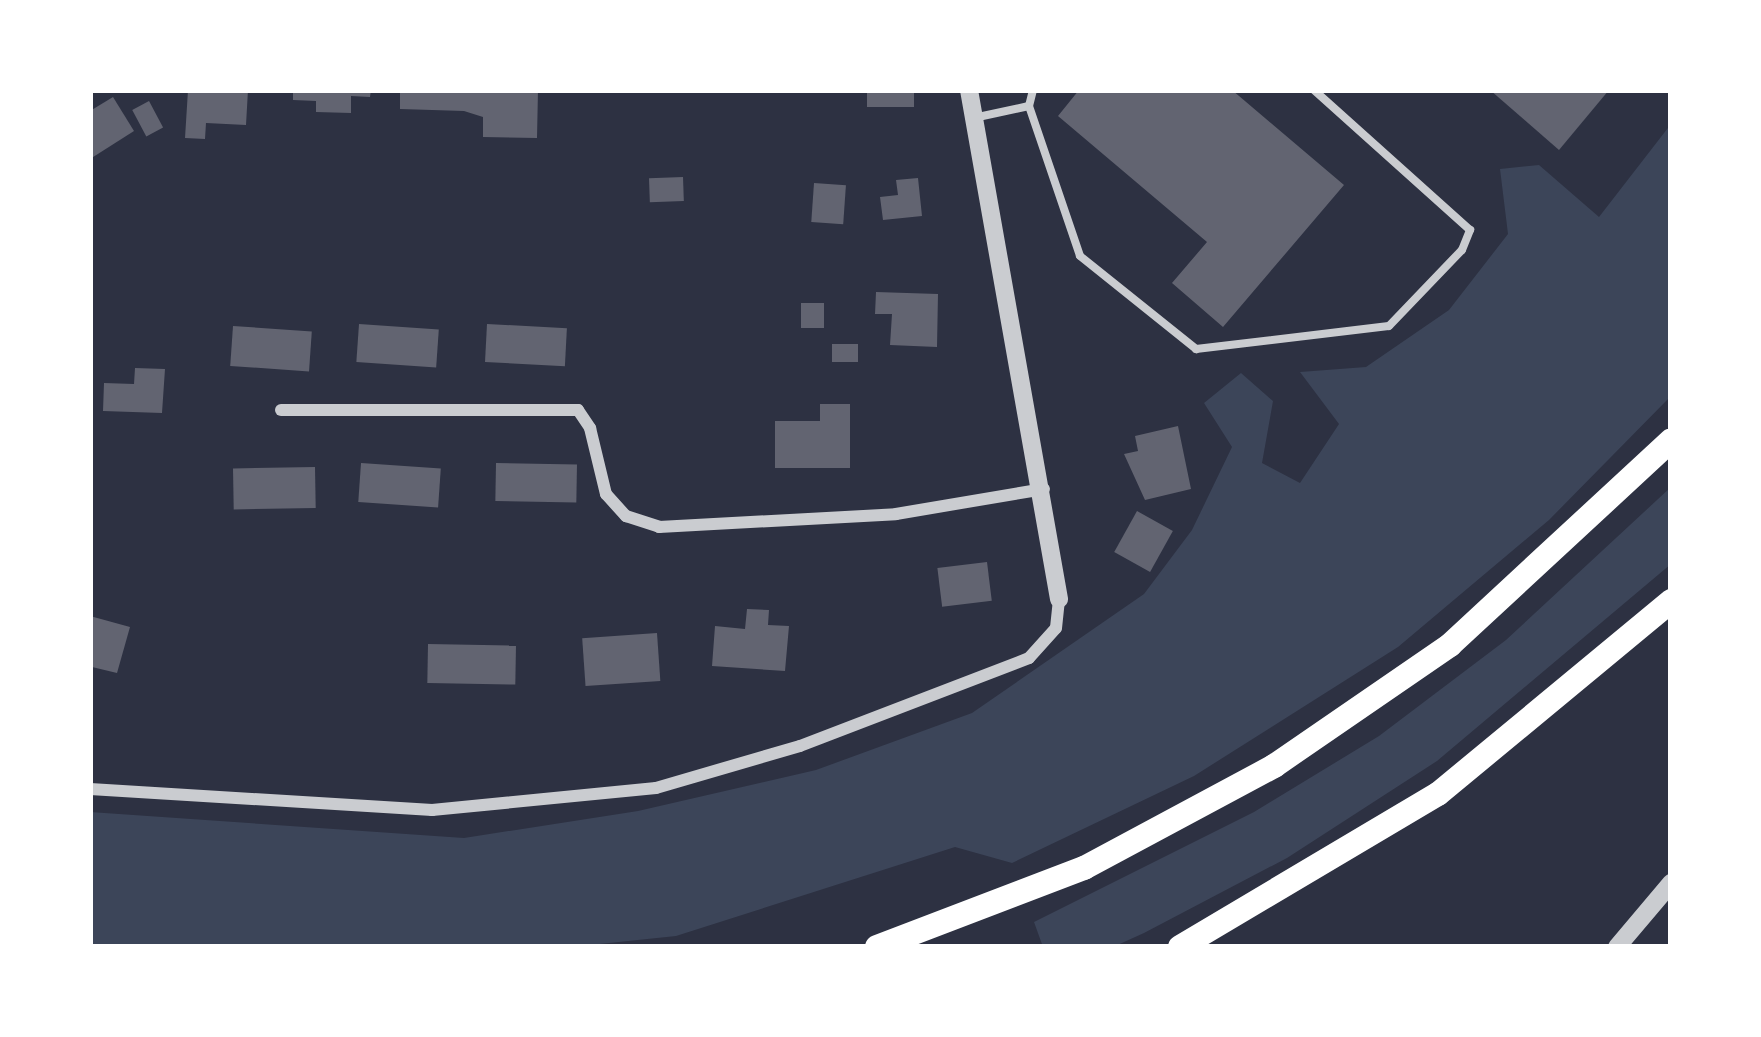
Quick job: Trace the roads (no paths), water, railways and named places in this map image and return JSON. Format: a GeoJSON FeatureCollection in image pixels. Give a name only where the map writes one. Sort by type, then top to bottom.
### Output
{"type":"FeatureCollection","features":[{"type":"Feature","properties":{"kind":"highway"},"geometry":{"type":"LineString","coordinates":[[878,947],[1084,868],[1292,754],[1450,645],[1671,440]]}},
{"type":"Feature","properties":{"kind":"highway"},"geometry":{"type":"LineString","coordinates":[[1180,947],[1438,794],[1671,601]]}},
{"type":"Feature","properties":{"kind":"street"},"geometry":{"type":"LineString","coordinates":[[90,789],[432,810],[656,788],[800,746],[1029,658],[1056,628],[1059,598],[1046,489],[969,90]]}},
{"type":"Feature","properties":{"kind":"street"},"geometry":{"type":"LineString","coordinates":[[281,410],[578,410],[590,428],[606,494],[626,516],[659,526],[896,514],[1046,489]]}},
{"type":"Feature","properties":{"kind":"street"},"geometry":{"type":"LineString","coordinates":[[1617,947],[1671,883]]}},
{"type":"Feature","properties":{"kind":"lane"},"geometry":{"type":"LineString","coordinates":[[1033,90],[1029,106],[1080,256],[1196,349],[1241,348],[1389,326],[1462,250],[1470,230],[1314,90]]}},
{"type":"Feature","properties":{"kind":"lane"},"geometry":{"type":"LineString","coordinates":[[975,118],[1029,106]]}}]}
